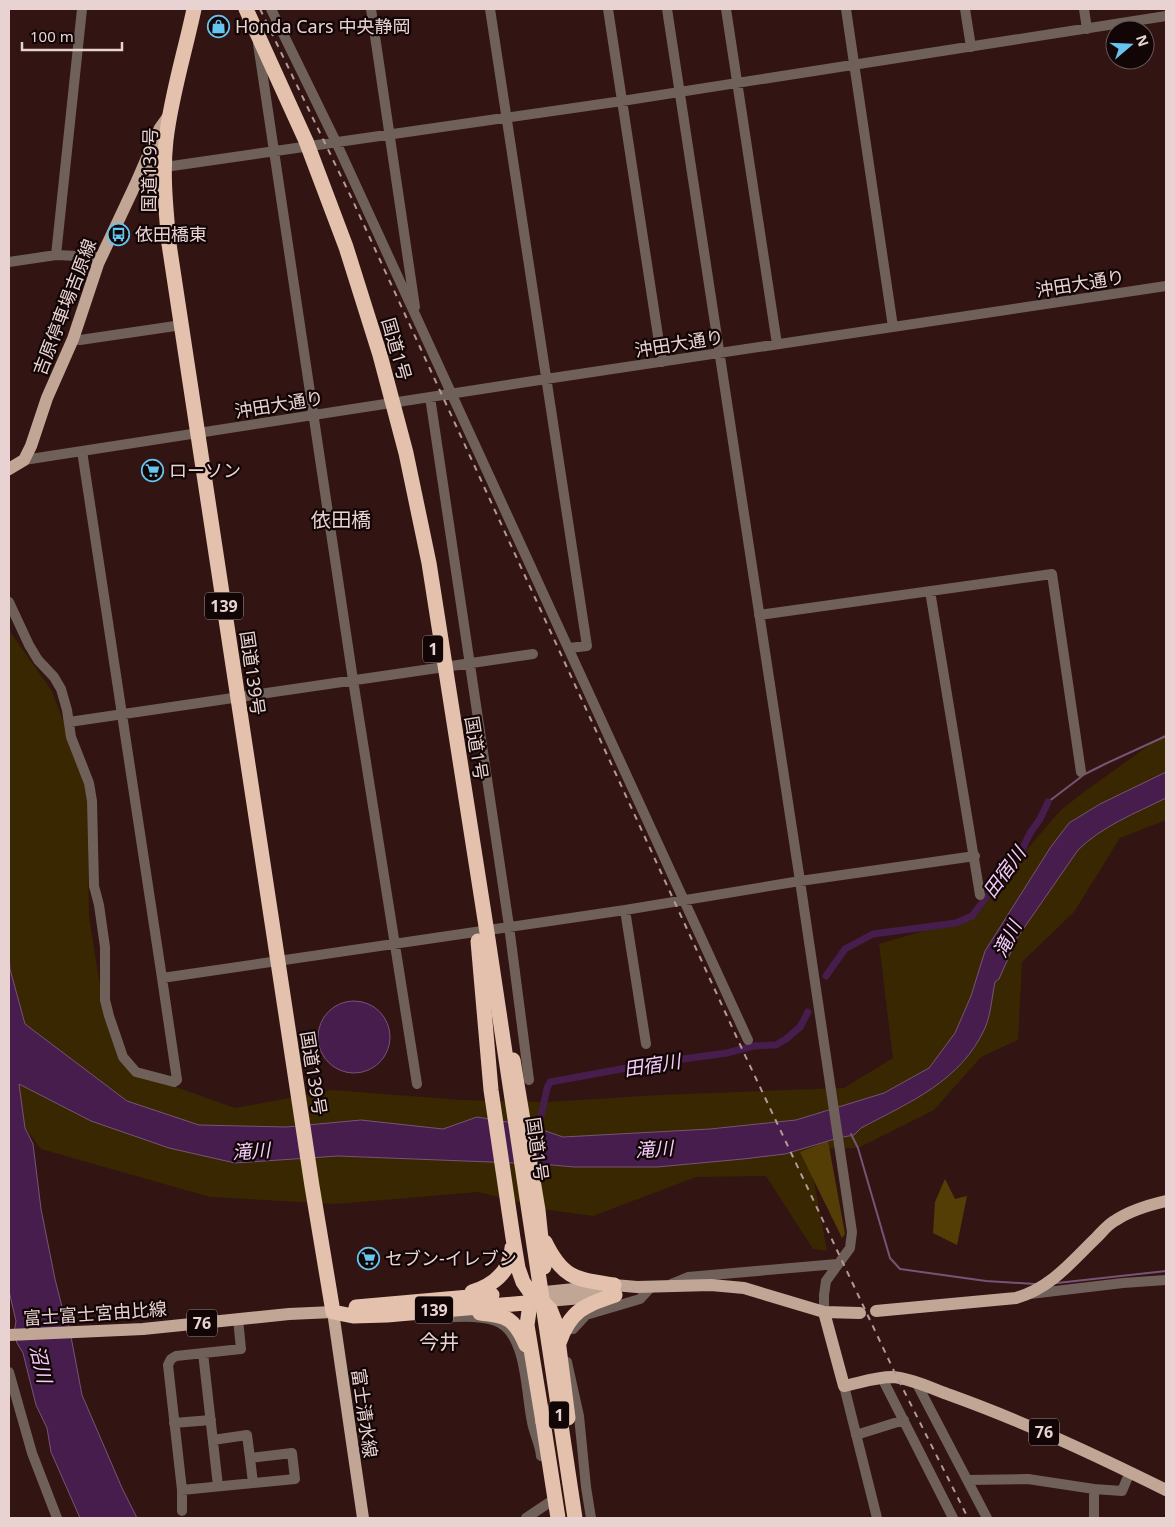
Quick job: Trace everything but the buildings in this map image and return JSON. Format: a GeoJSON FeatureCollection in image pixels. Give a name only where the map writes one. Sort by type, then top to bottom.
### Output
{"type":"FeatureCollection","features":[{"type":"Feature","properties":{"kind":"highway","name":"国道139号"},"geometry":{"type":"LineString","coordinates":[[194,9],[170,114],[166,142],[165,198],[169,244],[312,1186],[333,1312]]}},
{"type":"Feature","properties":{"kind":"highway","name":"国道1号"},"geometry":{"type":"LineString","coordinates":[[236,9],[252,40],[298,147],[340,260],[380,389],[415,536],[483,940],[575,1518]]}},
{"type":"Feature","properties":{"kind":"highway","name":"国道1号"},"geometry":{"type":"LineString","coordinates":[[246,9],[306,141],[343,238],[393,403],[429,563],[565,1518]]}},
{"type":"Feature","properties":{"kind":"highway","name":"1"},"geometry":{"type":"LineString","coordinates":[[483,940],[518,1087],[538,1210],[544,1268],[543,1283],[536,1297],[527,1325],[558,1518]]}},
{"type":"Feature","properties":{"kind":"highway","name":"1"},"geometry":{"type":"LineString","coordinates":[[483,940],[492,1090],[518,1268],[523,1282],[550,1310],[556,1324],[583,1518]]}},
{"type":"Feature","properties":{"kind":"highway","name":"1"},"geometry":{"type":"LineString","coordinates":[[541,1234],[552,1257],[562,1269],[615,1290]]}},
{"type":"Feature","properties":{"kind":"highway","name":"1"},"geometry":{"type":"LineString","coordinates":[[446,1304],[493,1284],[508,1265],[512,1253],[513,1238]]}},
{"type":"Feature","properties":{"kind":"highway","name":"1"},"geometry":{"type":"LineString","coordinates":[[559,1343],[565,1325],[572,1316],[615,1290]]}},
{"type":"Feature","properties":{"kind":"highway","name":"139"},"geometry":{"type":"LineString","coordinates":[[333,1312],[353,1307],[446,1304],[536,1297]]}},
{"type":"Feature","properties":{"kind":"highway","name":"1"},"geometry":{"type":"LineString","coordinates":[[446,1304],[497,1315],[512,1321],[520,1331],[531,1356]]}},
{"type":"Feature","properties":{"kind":"highway","name":"139"},"geometry":{"type":"LineString","coordinates":[[333,1312],[353,1316],[387,1315],[446,1304]]}},
{"type":"Feature","properties":{"kind":"main road","name":"吉原停車場吉原線"},"geometry":{"type":"LineString","coordinates":[[24,460],[72,339],[101,257],[160,128],[170,114]]}},
{"type":"Feature","properties":{"kind":"main road"},"geometry":{"type":"LineString","coordinates":[[137,180],[149,172],[165,167]]}},
{"type":"Feature","properties":{"kind":"main road"},"geometry":{"type":"LineString","coordinates":[[9,469],[24,460]]}},
{"type":"Feature","properties":{"kind":"main road"},"geometry":{"type":"LineString","coordinates":[[876,1311],[1016,1298],[1029,1294],[1042,1288],[1057,1276],[1114,1221],[1127,1213],[1166,1201]]}},
{"type":"Feature","properties":{"kind":"main road"},"geometry":{"type":"LineString","coordinates":[[536,1297],[637,1287],[712,1285],[744,1288],[824,1312],[860,1313]]}},
{"type":"Feature","properties":{"kind":"main road","name":"富士富士宮由比線"},"geometry":{"type":"LineString","coordinates":[[9,1335],[142,1329],[289,1314],[333,1312]]}},
{"type":"Feature","properties":{"kind":"main road","name":"富士清水線"},"geometry":{"type":"LineString","coordinates":[[333,1312],[363,1518]]}},
{"type":"Feature","properties":{"kind":"main road"},"geometry":{"type":"LineString","coordinates":[[824,1312],[844,1386]]}},
{"type":"Feature","properties":{"kind":"main road","name":"76"},"geometry":{"type":"LineString","coordinates":[[844,1386],[882,1378],[900,1378],[1002,1414],[1166,1490]]}},
{"type":"Feature","properties":{"kind":"street"},"geometry":{"type":"LineString","coordinates":[[56,255],[82,9]]}},
{"type":"Feature","properties":{"kind":"street"},"geometry":{"type":"LineString","coordinates":[[252,9],[353,680],[417,1084]]}},
{"type":"Feature","properties":{"kind":"street"},"geometry":{"type":"LineString","coordinates":[[271,9],[336,142],[748,1040]]}},
{"type":"Feature","properties":{"kind":"street"},"geometry":{"type":"LineString","coordinates":[[371,9],[417,318]]}},
{"type":"Feature","properties":{"kind":"street"},"geometry":{"type":"LineString","coordinates":[[490,9],[586,646],[569,648]]}},
{"type":"Feature","properties":{"kind":"street"},"geometry":{"type":"LineString","coordinates":[[608,9],[662,362]]}},
{"type":"Feature","properties":{"kind":"street"},"geometry":{"type":"LineString","coordinates":[[667,9],[852,1232],[850,1248],[826,1281],[824,1312]]}},
{"type":"Feature","properties":{"kind":"street"},"geometry":{"type":"LineString","coordinates":[[726,9],[777,344]]}},
{"type":"Feature","properties":{"kind":"street"},"geometry":{"type":"LineString","coordinates":[[846,9],[893,327]]}},
{"type":"Feature","properties":{"kind":"street"},"geometry":{"type":"LineString","coordinates":[[965,9],[971,47]]}},
{"type":"Feature","properties":{"kind":"street"},"geometry":{"type":"LineString","coordinates":[[1084,9],[1087,29]]}},
{"type":"Feature","properties":{"kind":"street"},"geometry":{"type":"LineString","coordinates":[[165,167],[855,65],[1166,16]]}},
{"type":"Feature","properties":{"kind":"street"},"geometry":{"type":"LineString","coordinates":[[9,262],[56,255],[101,257]]}},
{"type":"Feature","properties":{"kind":"street","name":"沖田大通り"},"geometry":{"type":"LineString","coordinates":[[24,460],[1166,286]]}},
{"type":"Feature","properties":{"kind":"street"},"geometry":{"type":"LineString","coordinates":[[72,339],[80,340],[182,325]]}},
{"type":"Feature","properties":{"kind":"street"},"geometry":{"type":"LineString","coordinates":[[430,397],[509,926],[529,1080]]}},
{"type":"Feature","properties":{"kind":"street"},"geometry":{"type":"LineString","coordinates":[[9,602],[28,645],[38,660],[54,677],[61,689],[71,737],[85,771],[92,801],[94,886],[99,905],[105,947],[106,1000],[109,1016],[124,1057],[136,1072],[174,1082],[177,1080],[176,1073],[82,451]]}},
{"type":"Feature","properties":{"kind":"street"},"geometry":{"type":"LineString","coordinates":[[759,615],[1052,574],[1081,772]]}},
{"type":"Feature","properties":{"kind":"street"},"geometry":{"type":"LineString","coordinates":[[930,591],[980,895]]}},
{"type":"Feature","properties":{"kind":"street"},"geometry":{"type":"LineString","coordinates":[[69,722],[533,654]]}},
{"type":"Feature","properties":{"kind":"street"},"geometry":{"type":"LineString","coordinates":[[162,978],[975,856]]}},
{"type":"Feature","properties":{"kind":"street"},"geometry":{"type":"LineString","coordinates":[[625,910],[646,1044]]}},
{"type":"Feature","properties":{"kind":"street"},"geometry":{"type":"LineString","coordinates":[[665,1286],[688,1277],[837,1264]]}},
{"type":"Feature","properties":{"kind":"street"},"geometry":{"type":"LineString","coordinates":[[744,1288],[748,1272]]}},
{"type":"Feature","properties":{"kind":"street"},"geometry":{"type":"LineString","coordinates":[[1029,1294],[1166,1280]]}},
{"type":"Feature","properties":{"kind":"street"},"geometry":{"type":"LineString","coordinates":[[591,1518],[584,1488],[579,1416],[566,1358],[566,1344],[570,1333],[586,1315],[640,1299],[651,1287]]}},
{"type":"Feature","properties":{"kind":"street"},"geometry":{"type":"LineString","coordinates":[[387,1315],[401,1318],[489,1319],[502,1323],[510,1331],[520,1351],[532,1424],[540,1449],[551,1518]]}},
{"type":"Feature","properties":{"kind":"street"},"geometry":{"type":"LineString","coordinates":[[182,1511],[182,1490],[168,1366],[171,1359],[176,1356],[241,1349],[238,1319]]}},
{"type":"Feature","properties":{"kind":"street"},"geometry":{"type":"LineString","coordinates":[[203,1353],[218,1486]]}},
{"type":"Feature","properties":{"kind":"street"},"geometry":{"type":"LineString","coordinates":[[9,1372],[32,1453],[57,1518]]}},
{"type":"Feature","properties":{"kind":"street"},"geometry":{"type":"LineString","coordinates":[[882,1378],[953,1518]]}},
{"type":"Feature","properties":{"kind":"street"},"geometry":{"type":"LineString","coordinates":[[917,1384],[987,1518]]}},
{"type":"Feature","properties":{"kind":"street"},"geometry":{"type":"LineString","coordinates":[[844,1386],[877,1518]]}},
{"type":"Feature","properties":{"kind":"street"},"geometry":{"type":"LineString","coordinates":[[174,1423],[210,1420]]}},
{"type":"Feature","properties":{"kind":"street"},"geometry":{"type":"LineString","coordinates":[[856,1435],[904,1420]]}},
{"type":"Feature","properties":{"kind":"street"},"geometry":{"type":"LineString","coordinates":[[213,1440],[247,1435],[253,1483]]}},
{"type":"Feature","properties":{"kind":"street"},"geometry":{"type":"LineString","coordinates":[[182,1490],[295,1479],[292,1453],[250,1458]]}},
{"type":"Feature","properties":{"kind":"street"},"geometry":{"type":"LineString","coordinates":[[968,1480],[1028,1479],[1094,1489],[1122,1491],[1130,1472]]}},
{"type":"Feature","properties":{"kind":"street"},"geometry":{"type":"LineString","coordinates":[[1094,1489],[1094,1518]]}},
{"type":"Feature","properties":{"kind":"street"},"geometry":{"type":"LineString","coordinates":[[526,1518],[549,1503]]}},
{"type":"Feature","properties":{"kind":"shaded area"},"geometry":{"type":"Polygon","coordinates":[[[9,630],[52,691],[87,786],[89,916],[105,1018],[128,1070],[235,1108],[333,1090],[461,1100],[547,1102],[659,1095],[844,1088],[893,1058],[879,944],[964,919],[1060,811],[1166,733],[1166,820],[1120,838],[1074,912],[1022,962],[1018,1040],[981,1057],[934,1110],[858,1148],[808,1149],[827,1251],[813,1249],[766,1176],[696,1177],[593,1216],[549,1210],[478,1192],[336,1204],[210,1197],[41,1149],[25,1128],[19,1084],[25,1024],[11,972],[9,945],[9,630]]]}},
{"type":"Feature","properties":{"kind":"shaded area"},"geometry":{"type":"Polygon","coordinates":[[[828,1141],[845,1234],[842,1238],[800,1152],[828,1141]]]}},
{"type":"Feature","properties":{"kind":"shaded area"},"geometry":{"type":"Polygon","coordinates":[[[945,1179],[955,1199],[967,1196],[957,1245],[933,1233],[935,1202],[945,1179]]]}},
{"type":"Feature","properties":{"kind":"water"},"geometry":{"type":"Polygon","coordinates":[[[1166,772],[1166,798],[1108,827],[1087,841],[1078,850],[1017,938],[999,979],[995,982],[985,1028],[975,1046],[962,1062],[932,1088],[898,1109],[861,1128],[854,1135],[785,1154],[657,1167],[574,1167],[338,1156],[235,1163],[169,1148],[91,1121],[19,1084],[25,1128],[33,1144],[41,1209],[55,1279],[69,1326],[82,1395],[137,1518],[80,1518],[51,1452],[47,1428],[36,1405],[23,1353],[14,1333],[16,1321],[9,1291],[9,950],[10,969],[25,1024],[127,1101],[199,1125],[286,1127],[361,1120],[443,1129],[477,1117],[531,1126],[563,1137],[710,1129],[796,1120],[884,1093],[929,1068],[955,1033],[971,996],[985,951],[1050,848],[1069,823],[1100,804],[1166,772]]]}},
{"type":"Feature","properties":{"kind":"water"},"geometry":{"type":"Polygon","coordinates":[[[354,1001],[374,1007],[384,1017],[390,1037],[384,1057],[374,1067],[354,1073],[334,1067],[324,1057],[318,1037],[324,1017],[334,1007],[354,1001]]]}},
{"type":"Feature","properties":{"kind":"waterway","name":"田宿川"},"geometry":{"type":"LineString","coordinates":[[1085,774],[1166,736]]}},
{"type":"Feature","properties":{"kind":"waterway","name":"田宿川"},"geometry":{"type":"LineString","coordinates":[[1048,802],[1081,777]]}},
{"type":"Feature","properties":{"kind":"waterway","name":"田宿川"},"geometry":{"type":"LineString","coordinates":[[826,976],[845,949],[873,934],[956,923],[972,916],[1022,850],[1048,802]]}},
{"type":"Feature","properties":{"kind":"waterway","name":"田宿川"},"geometry":{"type":"LineString","coordinates":[[535,1135],[550,1082],[654,1063],[727,1053],[753,1046],[776,1045],[800,1027],[808,1012]]}},
{"type":"Feature","properties":{"kind":"waterway"},"geometry":{"type":"LineString","coordinates":[[851,1134],[858,1148],[890,1258],[900,1269],[986,1281],[1035,1284]]}},
{"type":"Feature","properties":{"kind":"waterway"},"geometry":{"type":"LineString","coordinates":[[1057,1283],[1166,1271]]}},
{"type":"Feature","properties":{"kind":"railway"},"geometry":{"type":"LineString","coordinates":[[260,9],[352,199],[743,1051],[894,1371],[968,1518]]}},
{"type":"Feature","properties":{"kind":"place","name":"Honda Cars 中央静岡"},"geometry":{"type":"Point","coordinates":[219,26]}},
{"type":"Feature","properties":{"kind":"place","name":"依田橋東"},"geometry":{"type":"Point","coordinates":[119,234]}},
{"type":"Feature","properties":{"kind":"place","name":"ローソン"},"geometry":{"type":"Point","coordinates":[153,470]}},
{"type":"Feature","properties":{"kind":"place","name":"セブン-イレブン"},"geometry":{"type":"Point","coordinates":[369,1258]}},
{"type":"Feature","properties":{"kind":"district","name":"依田橋"},"geometry":{"type":"Point","coordinates":[341,519]}},
{"type":"Feature","properties":{"kind":"district","name":"今井"},"geometry":{"type":"Point","coordinates":[439,1341]}},
{"type":"Feature","properties":{"kind":"water label","name":"滝川"},"geometry":{"type":"Point","coordinates":[1007,939]}},
{"type":"Feature","properties":{"kind":"water label","name":"滝川"},"geometry":{"type":"Point","coordinates":[654,1149]}},
{"type":"Feature","properties":{"kind":"water label","name":"滝川"},"geometry":{"type":"Point","coordinates":[251,1151]}},
{"type":"Feature","properties":{"kind":"water label","name":"沼川"},"geometry":{"type":"Point","coordinates":[41,1364]}}]}
